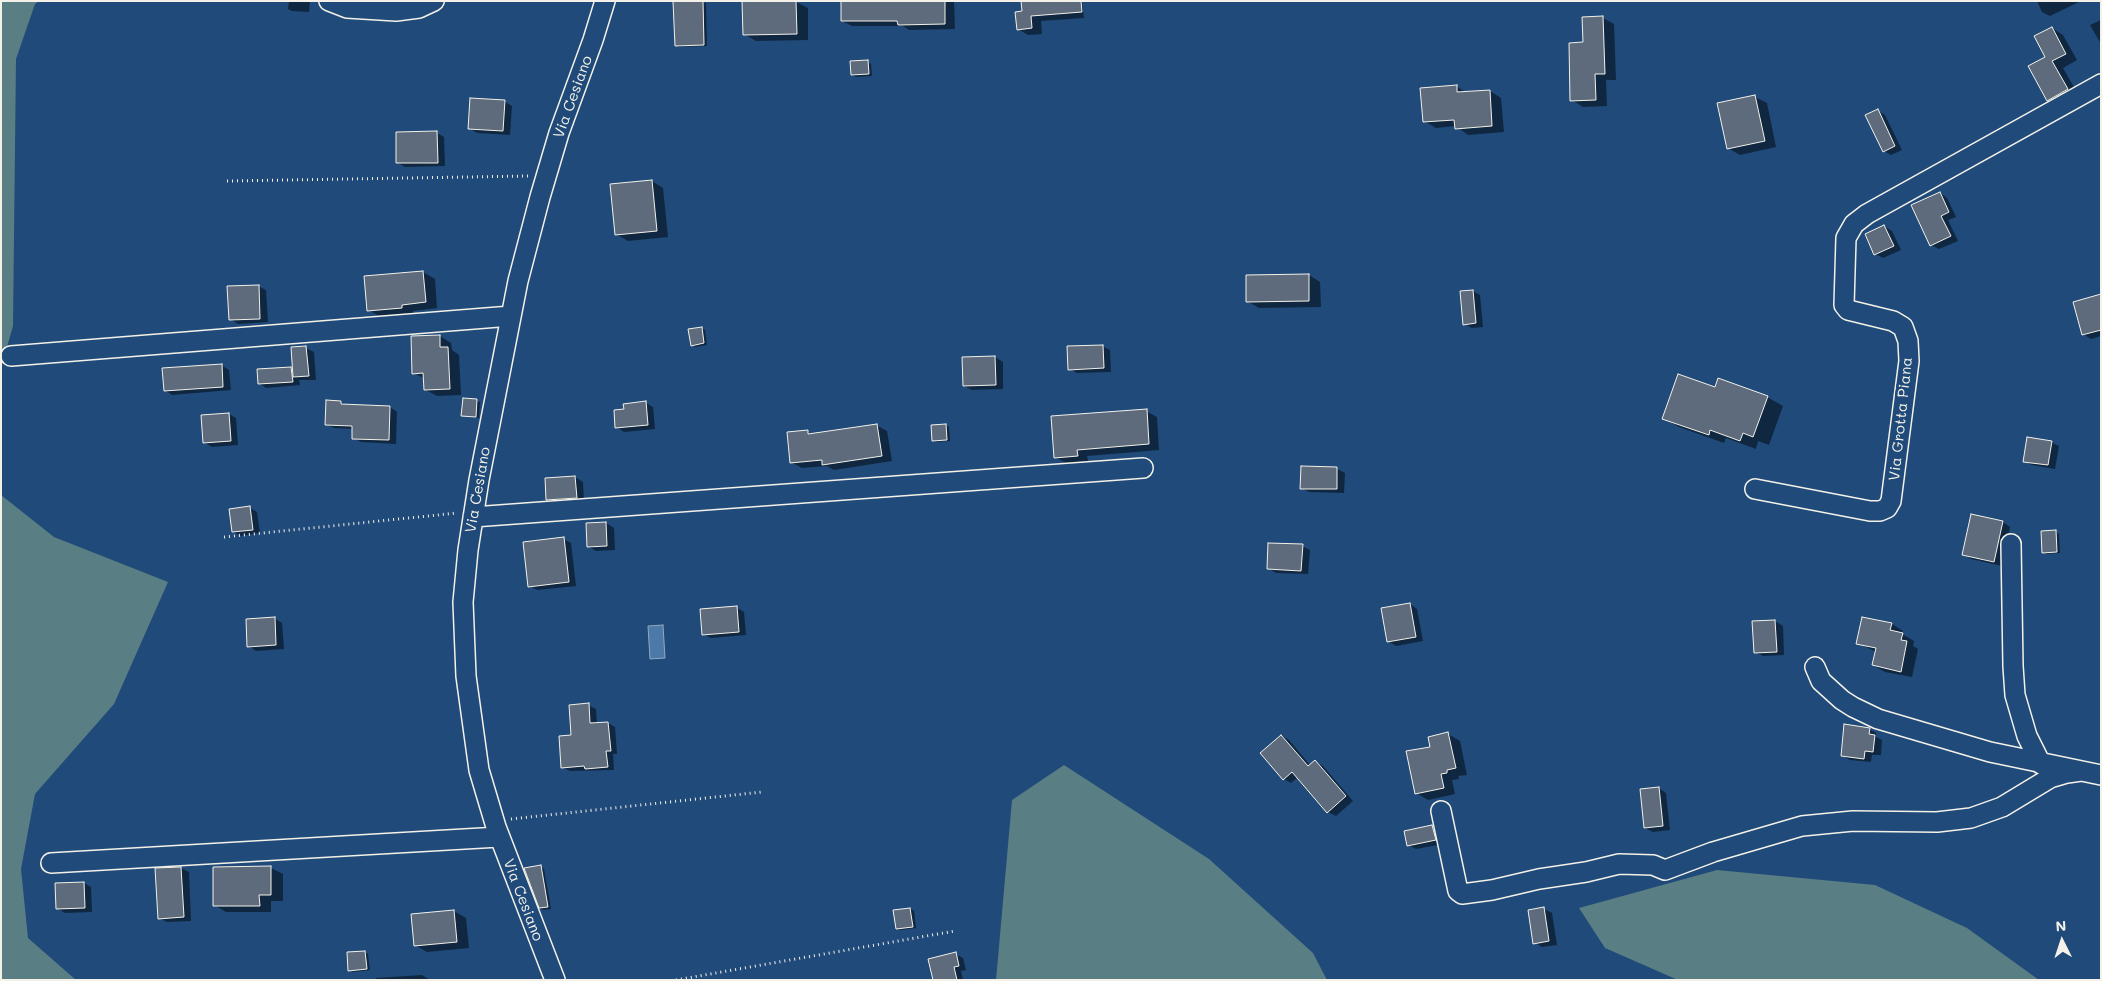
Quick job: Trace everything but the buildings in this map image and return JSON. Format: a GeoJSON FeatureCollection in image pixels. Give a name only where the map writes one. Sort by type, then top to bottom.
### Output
{"type":"FeatureCollection","features":[{"type":"Feature","properties":{"kind":"street"},"geometry":{"type":"LineString","coordinates":[[329,1],[347,8],[396,11],[419,8],[434,1]]}},
{"type":"Feature","properties":{"kind":"street","name":"Via Cesiano"},"geometry":{"type":"LineString","coordinates":[[555,980],[497,829],[476,755],[465,666],[463,602],[474,514],[523,260],[546,176],[605,1]]}},
{"type":"Feature","properties":{"kind":"street","name":"Via Grotta Piana"},"geometry":{"type":"LineString","coordinates":[[1755,489],[1870,511],[1880,511],[1886,508],[1891,501],[1909,361],[1908,341],[1903,327],[1893,321],[1848,310],[1844,305],[1846,238],[1854,224],[1867,214],[2101,84]]}},
{"type":"Feature","properties":{"kind":"street"},"geometry":{"type":"LineString","coordinates":[[11,356],[511,316]]}},
{"type":"Feature","properties":{"kind":"street"},"geometry":{"type":"LineString","coordinates":[[474,514],[1143,468]]}},
{"type":"Feature","properties":{"kind":"street"},"geometry":{"type":"LineString","coordinates":[[2011,544],[2015,695],[2026,736],[2040,764]]}},
{"type":"Feature","properties":{"kind":"street"},"geometry":{"type":"LineString","coordinates":[[1815,667],[1818,676],[1824,684],[1846,703],[1867,714],[1965,745],[2040,764],[2101,775]]}},
{"type":"Feature","properties":{"kind":"street"},"geometry":{"type":"LineString","coordinates":[[1441,811],[1458,891],[1462,894],[1492,890],[1619,864],[1653,865],[1665,870],[1713,852],[1802,826],[1853,821],[1927,823],[1964,819],[2002,806],[2050,778],[2067,773],[2081,772]]}},
{"type":"Feature","properties":{"kind":"street"},"geometry":{"type":"LineString","coordinates":[[51,863],[497,829]]}},
{"type":"Feature","properties":{"kind":"path"},"geometry":{"type":"LineString","coordinates":[[227,182],[546,176]]}},
{"type":"Feature","properties":{"kind":"path"},"geometry":{"type":"LineString","coordinates":[[224,537],[474,514]]}},
{"type":"Feature","properties":{"kind":"path"},"geometry":{"type":"LineString","coordinates":[[497,829],[762,792]]}},
{"type":"Feature","properties":{"kind":"path"},"geometry":{"type":"LineString","coordinates":[[676,980],[955,931]]}},
{"type":"Feature","properties":{"kind":"green space"},"geometry":{"type":"Polygon","coordinates":[[[1,1],[39,1],[35,4],[16,59],[13,326],[1,368],[1,1]]]}},
{"type":"Feature","properties":{"kind":"green space"},"geometry":{"type":"Polygon","coordinates":[[[1,495],[54,537],[168,582],[114,704],[35,794],[21,869],[28,938],[76,980],[1,980],[1,495]]]}},
{"type":"Feature","properties":{"kind":"green space"},"geometry":{"type":"Polygon","coordinates":[[[1064,765],[1209,859],[1313,953],[1327,980],[996,980],[1012,800],[1064,765]]]}},
{"type":"Feature","properties":{"kind":"green space"},"geometry":{"type":"Polygon","coordinates":[[[1717,870],[1875,885],[1967,928],[2039,980],[1678,980],[1605,948],[1579,908],[1717,870]]]}},
{"type":"Feature","properties":{"kind":"water"},"geometry":{"type":"Polygon","coordinates":[[[663,625],[665,658],[650,659],[648,626],[663,625]]]}}]}
